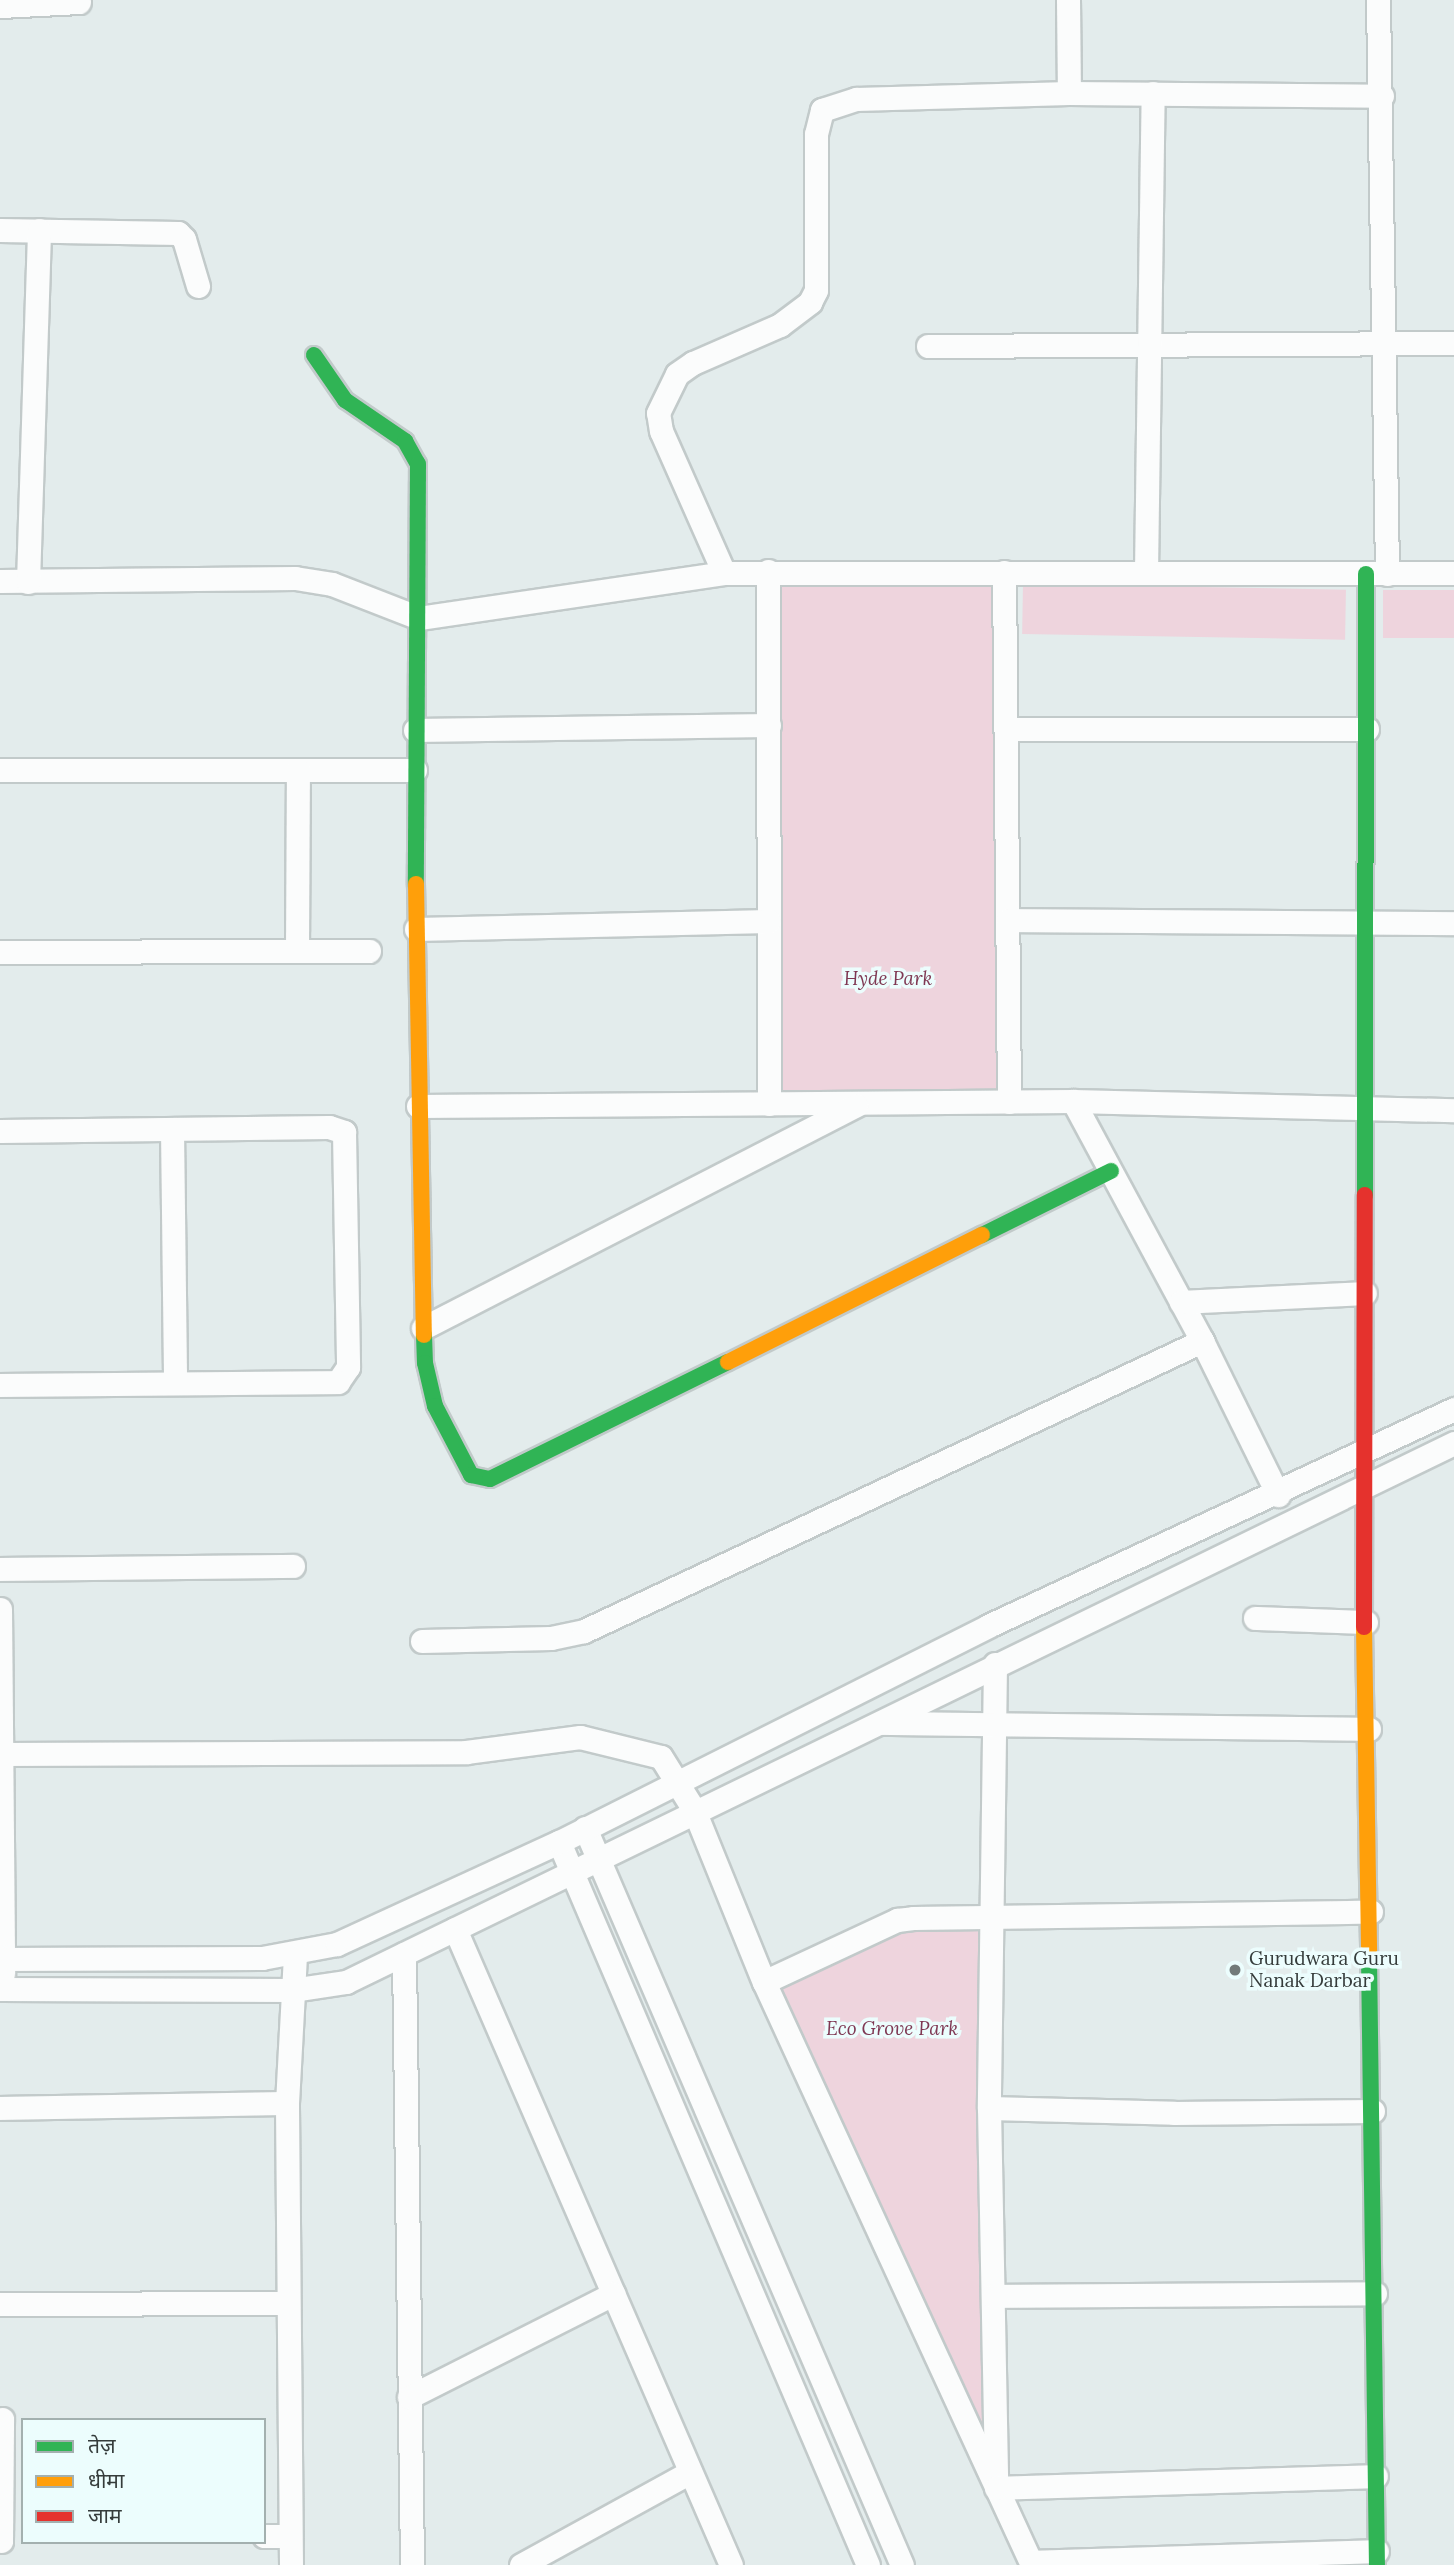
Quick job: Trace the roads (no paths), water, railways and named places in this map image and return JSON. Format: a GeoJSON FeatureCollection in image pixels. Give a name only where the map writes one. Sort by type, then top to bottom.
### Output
{"type":"FeatureCollection","features":[{"type":"Feature","properties":{"kind":"street"},"geometry":{"type":"LineString","coordinates":[[1068,0],[1069,93]]}},
{"type":"Feature","properties":{"kind":"street"},"geometry":{"type":"LineString","coordinates":[[0,1754],[466,1752],[580,1737],[653,1754],[678,1779],[694,1810],[764,1982],[1031,2563],[1377,2558],[1369,1729],[1363,1453],[1367,730],[1377,574],[1386,343],[1378,0]]}},
{"type":"Feature","properties":{"kind":"street"},"geometry":{"type":"LineString","coordinates":[[0,6],[79,2]]}},
{"type":"Feature","properties":{"kind":"street"},"geometry":{"type":"LineString","coordinates":[[724,573],[660,431],[658,413],[677,374],[693,363],[780,325],[804,308],[816,290],[816,134],[822,110],[856,99],[1069,93],[1382,96]]}},
{"type":"Feature","properties":{"kind":"street"},"geometry":{"type":"LineString","coordinates":[[1146,572],[1153,93]]}},
{"type":"Feature","properties":{"kind":"street"},"geometry":{"type":"LineString","coordinates":[[0,230],[178,233],[184,239],[198,286]]}},
{"type":"Feature","properties":{"kind":"street"},"geometry":{"type":"LineString","coordinates":[[28,582],[39,230]]}},
{"type":"Feature","properties":{"kind":"street"},"geometry":{"type":"LineString","coordinates":[[928,346],[1454,343]]}},
{"type":"Feature","properties":{"kind":"street"},"geometry":{"type":"LineString","coordinates":[[314,355],[345,400],[415,452],[420,477],[415,769],[423,1328],[425,1363],[435,1406],[471,1475],[490,1479],[1111,1171]]}},
{"type":"Feature","properties":{"kind":"street"},"geometry":{"type":"LineString","coordinates":[[768,571],[769,1104]]}},
{"type":"Feature","properties":{"kind":"street"},"geometry":{"type":"LineString","coordinates":[[0,581],[312,580],[419,618],[724,573],[768,571],[1454,573]]}},
{"type":"Feature","properties":{"kind":"street"},"geometry":{"type":"LineString","coordinates":[[1004,572],[1009,1102]]}},
{"type":"Feature","properties":{"kind":"street"},"geometry":{"type":"LineString","coordinates":[[415,730],[769,725]]}},
{"type":"Feature","properties":{"kind":"street"},"geometry":{"type":"LineString","coordinates":[[1007,729],[1367,730]]}},
{"type":"Feature","properties":{"kind":"street"},"geometry":{"type":"LineString","coordinates":[[0,769],[415,769]]}},
{"type":"Feature","properties":{"kind":"street"},"geometry":{"type":"LineString","coordinates":[[297,951],[298,769]]}},
{"type":"Feature","properties":{"kind":"street"},"geometry":{"type":"LineString","coordinates":[[1008,920],[1454,923]]}},
{"type":"Feature","properties":{"kind":"street"},"geometry":{"type":"LineString","coordinates":[[416,929],[769,921]]}},
{"type":"Feature","properties":{"kind":"street"},"geometry":{"type":"LineString","coordinates":[[0,952],[369,951]]}},
{"type":"Feature","properties":{"kind":"street"},"geometry":{"type":"LineString","coordinates":[[418,1106],[1073,1101],[1454,1110]]}},
{"type":"Feature","properties":{"kind":"street"},"geometry":{"type":"LineString","coordinates":[[1073,1101],[1202,1341],[1278,1495]]}},
{"type":"Feature","properties":{"kind":"street"},"geometry":{"type":"LineString","coordinates":[[423,1328],[860,1103]]}},
{"type":"Feature","properties":{"kind":"street"},"geometry":{"type":"LineString","coordinates":[[0,1131],[329,1127],[345,1132],[348,1148],[348,1367],[344,1379],[0,1385]]}},
{"type":"Feature","properties":{"kind":"street"},"geometry":{"type":"LineString","coordinates":[[172,1129],[175,1383]]}},
{"type":"Feature","properties":{"kind":"street"},"geometry":{"type":"LineString","coordinates":[[1181,1302],[1365,1293]]}},
{"type":"Feature","properties":{"kind":"street"},"geometry":{"type":"LineString","coordinates":[[422,1642],[573,1635],[1202,1341]]}},
{"type":"Feature","properties":{"kind":"street"},"geometry":{"type":"LineString","coordinates":[[1,1959],[295,1954],[337,1944],[558,1842],[678,1779],[988,1626],[1278,1495],[1454,1409]]}},
{"type":"Feature","properties":{"kind":"street"},"geometry":{"type":"LineString","coordinates":[[0,1609],[2,1989],[292,1990],[346,1982],[572,1873],[694,1810],[879,1723],[995,1664],[1454,1443]]}},
{"type":"Feature","properties":{"kind":"street"},"geometry":{"type":"LineString","coordinates":[[0,1569],[293,1566]]}},
{"type":"Feature","properties":{"kind":"street"},"geometry":{"type":"LineString","coordinates":[[1255,1618],[1366,1622]]}},
{"type":"Feature","properties":{"kind":"street"},"geometry":{"type":"LineString","coordinates":[[995,1664],[989,2108],[996,2488]]}},
{"type":"Feature","properties":{"kind":"street"},"geometry":{"type":"LineString","coordinates":[[879,1723],[1369,1729]]}},
{"type":"Feature","properties":{"kind":"street"},"geometry":{"type":"LineString","coordinates":[[585,1828],[601,1858],[902,2565]]}},
{"type":"Feature","properties":{"kind":"street"},"geometry":{"type":"LineString","coordinates":[[558,1842],[868,2565]]}},
{"type":"Feature","properties":{"kind":"street"},"geometry":{"type":"LineString","coordinates":[[764,1982],[897,1920],[1371,1912]]}},
{"type":"Feature","properties":{"kind":"street"},"geometry":{"type":"LineString","coordinates":[[455,1929],[731,2565]]}},
{"type":"Feature","properties":{"kind":"street"},"geometry":{"type":"LineString","coordinates":[[290,2565],[287,2103],[295,1954]]}},
{"type":"Feature","properties":{"kind":"street"},"geometry":{"type":"LineString","coordinates":[[404,1954],[412,2565]]}},
{"type":"Feature","properties":{"kind":"street"},"geometry":{"type":"LineString","coordinates":[[0,2108],[287,2103]]}},
{"type":"Feature","properties":{"kind":"street"},"geometry":{"type":"LineString","coordinates":[[989,2108],[1174,2113],[1373,2110]]}},
{"type":"Feature","properties":{"kind":"street"},"geometry":{"type":"LineString","coordinates":[[993,2296],[1375,2293]]}},
{"type":"Feature","properties":{"kind":"street"},"geometry":{"type":"LineString","coordinates":[[409,2397],[613,2294]]}},
{"type":"Feature","properties":{"kind":"street"},"geometry":{"type":"LineString","coordinates":[[0,2304],[288,2303]]}},
{"type":"Feature","properties":{"kind":"street"},"geometry":{"type":"LineString","coordinates":[[2,2419],[8,2540]]}},
{"type":"Feature","properties":{"kind":"street"},"geometry":{"type":"LineString","coordinates":[[521,2565],[691,2472]]}},
{"type":"Feature","properties":{"kind":"street"},"geometry":{"type":"LineString","coordinates":[[996,2488],[1376,2476]]}},
{"type":"Feature","properties":{"kind":"street"},"geometry":{"type":"LineString","coordinates":[[266,2536],[289,2536]]}},
{"type":"Feature","properties":{"kind":"place","name":"Gurudwara Guru Nanak Darbar"},"geometry":{"type":"Point","coordinates":[1235,1970]}},
{"type":"Feature","properties":{"kind":"park label","name":"Hyde Park"},"geometry":{"type":"Point","coordinates":[888,979]}},
{"type":"Feature","properties":{"kind":"park label","name":"Eco Grove Park"},"geometry":{"type":"Point","coordinates":[892,2029]}}]}
